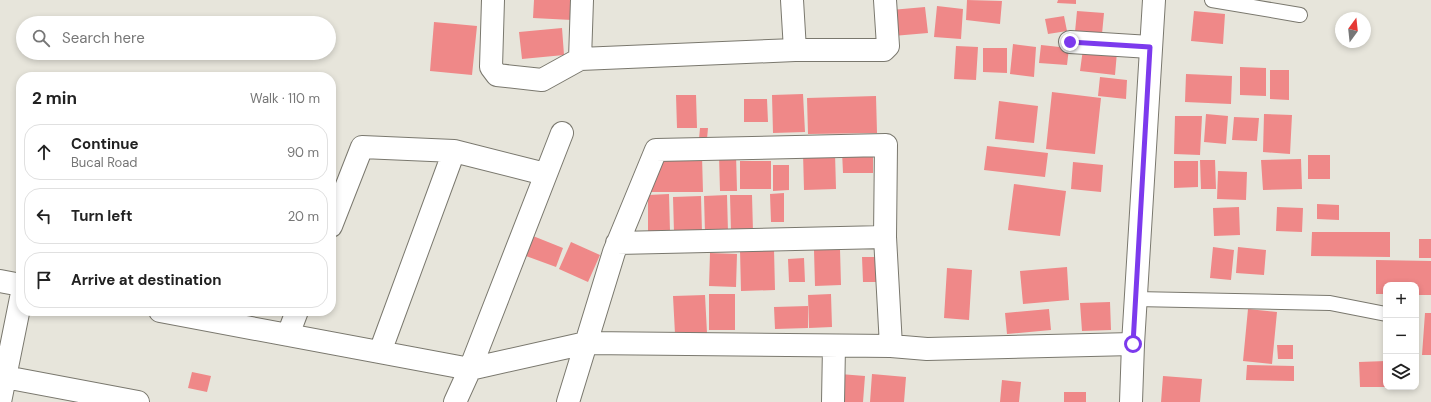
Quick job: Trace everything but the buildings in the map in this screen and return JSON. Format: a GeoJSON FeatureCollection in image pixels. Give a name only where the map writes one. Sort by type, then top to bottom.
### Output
{"type":"FeatureCollection","features":[{"type":"Feature","properties":{"kind":"street"},"geometry":{"type":"LineString","coordinates":[[493,0],[491,67],[497,75],[542,80],[580,59],[796,50],[884,50],[888,46],[885,0]]}},
{"type":"Feature","properties":{"kind":"street"},"geometry":{"type":"LineString","coordinates":[[580,59],[582,0]]}},
{"type":"Feature","properties":{"kind":"street"},"geometry":{"type":"LineString","coordinates":[[792,0],[796,50]]}},
{"type":"Feature","properties":{"kind":"street"},"geometry":{"type":"LineString","coordinates":[[1131,402],[1135,299],[1154,0]]}},
{"type":"Feature","properties":{"kind":"street"},"geometry":{"type":"LineString","coordinates":[[1070,42],[1150,47]]}},
{"type":"Feature","properties":{"kind":"street"},"geometry":{"type":"LineString","coordinates":[[455,402],[470,369],[562,133]]}},
{"type":"Feature","properties":{"kind":"street"},"geometry":{"type":"LineString","coordinates":[[568,402],[617,243],[656,150],[886,145],[885,237],[891,346]]}},
{"type":"Feature","properties":{"kind":"street"},"geometry":{"type":"LineString","coordinates":[[336,213],[362,147],[454,151],[545,174]]}},
{"type":"Feature","properties":{"kind":"street"},"geometry":{"type":"LineString","coordinates":[[380,352],[454,151]]}},
{"type":"Feature","properties":{"kind":"street"},"geometry":{"type":"LineString","coordinates":[[617,243],[885,237]]}},
{"type":"Feature","properties":{"kind":"street"},"geometry":{"type":"LineString","coordinates":[[0,281],[16,284]]}},
{"type":"Feature","properties":{"kind":"street"},"geometry":{"type":"LineString","coordinates":[[0,402],[2,376],[17,316]]}},
{"type":"Feature","properties":{"kind":"street"},"geometry":{"type":"LineString","coordinates":[[214,316],[288,335],[470,369],[586,344],[891,346],[927,350],[1133,344]]}},
{"type":"Feature","properties":{"kind":"street"},"geometry":{"type":"LineString","coordinates":[[288,335],[295,316]]}},
{"type":"Feature","properties":{"kind":"street"},"geometry":{"type":"LineString","coordinates":[[834,346],[834,402]]}},
{"type":"Feature","properties":{"kind":"street"},"geometry":{"type":"LineString","coordinates":[[2,376],[138,402]]}},
{"type":"Feature","properties":{"kind":"lane"},"geometry":{"type":"LineString","coordinates":[[1212,0],[1300,15]]}},
{"type":"Feature","properties":{"kind":"lane"},"geometry":{"type":"LineString","coordinates":[[1135,299],[1330,302],[1383,313]]}},
{"type":"Feature","properties":{"kind":"route"},"geometry":{"type":"LineString","coordinates":[[1070,42],[1150,47],[1133,344]]}}]}
